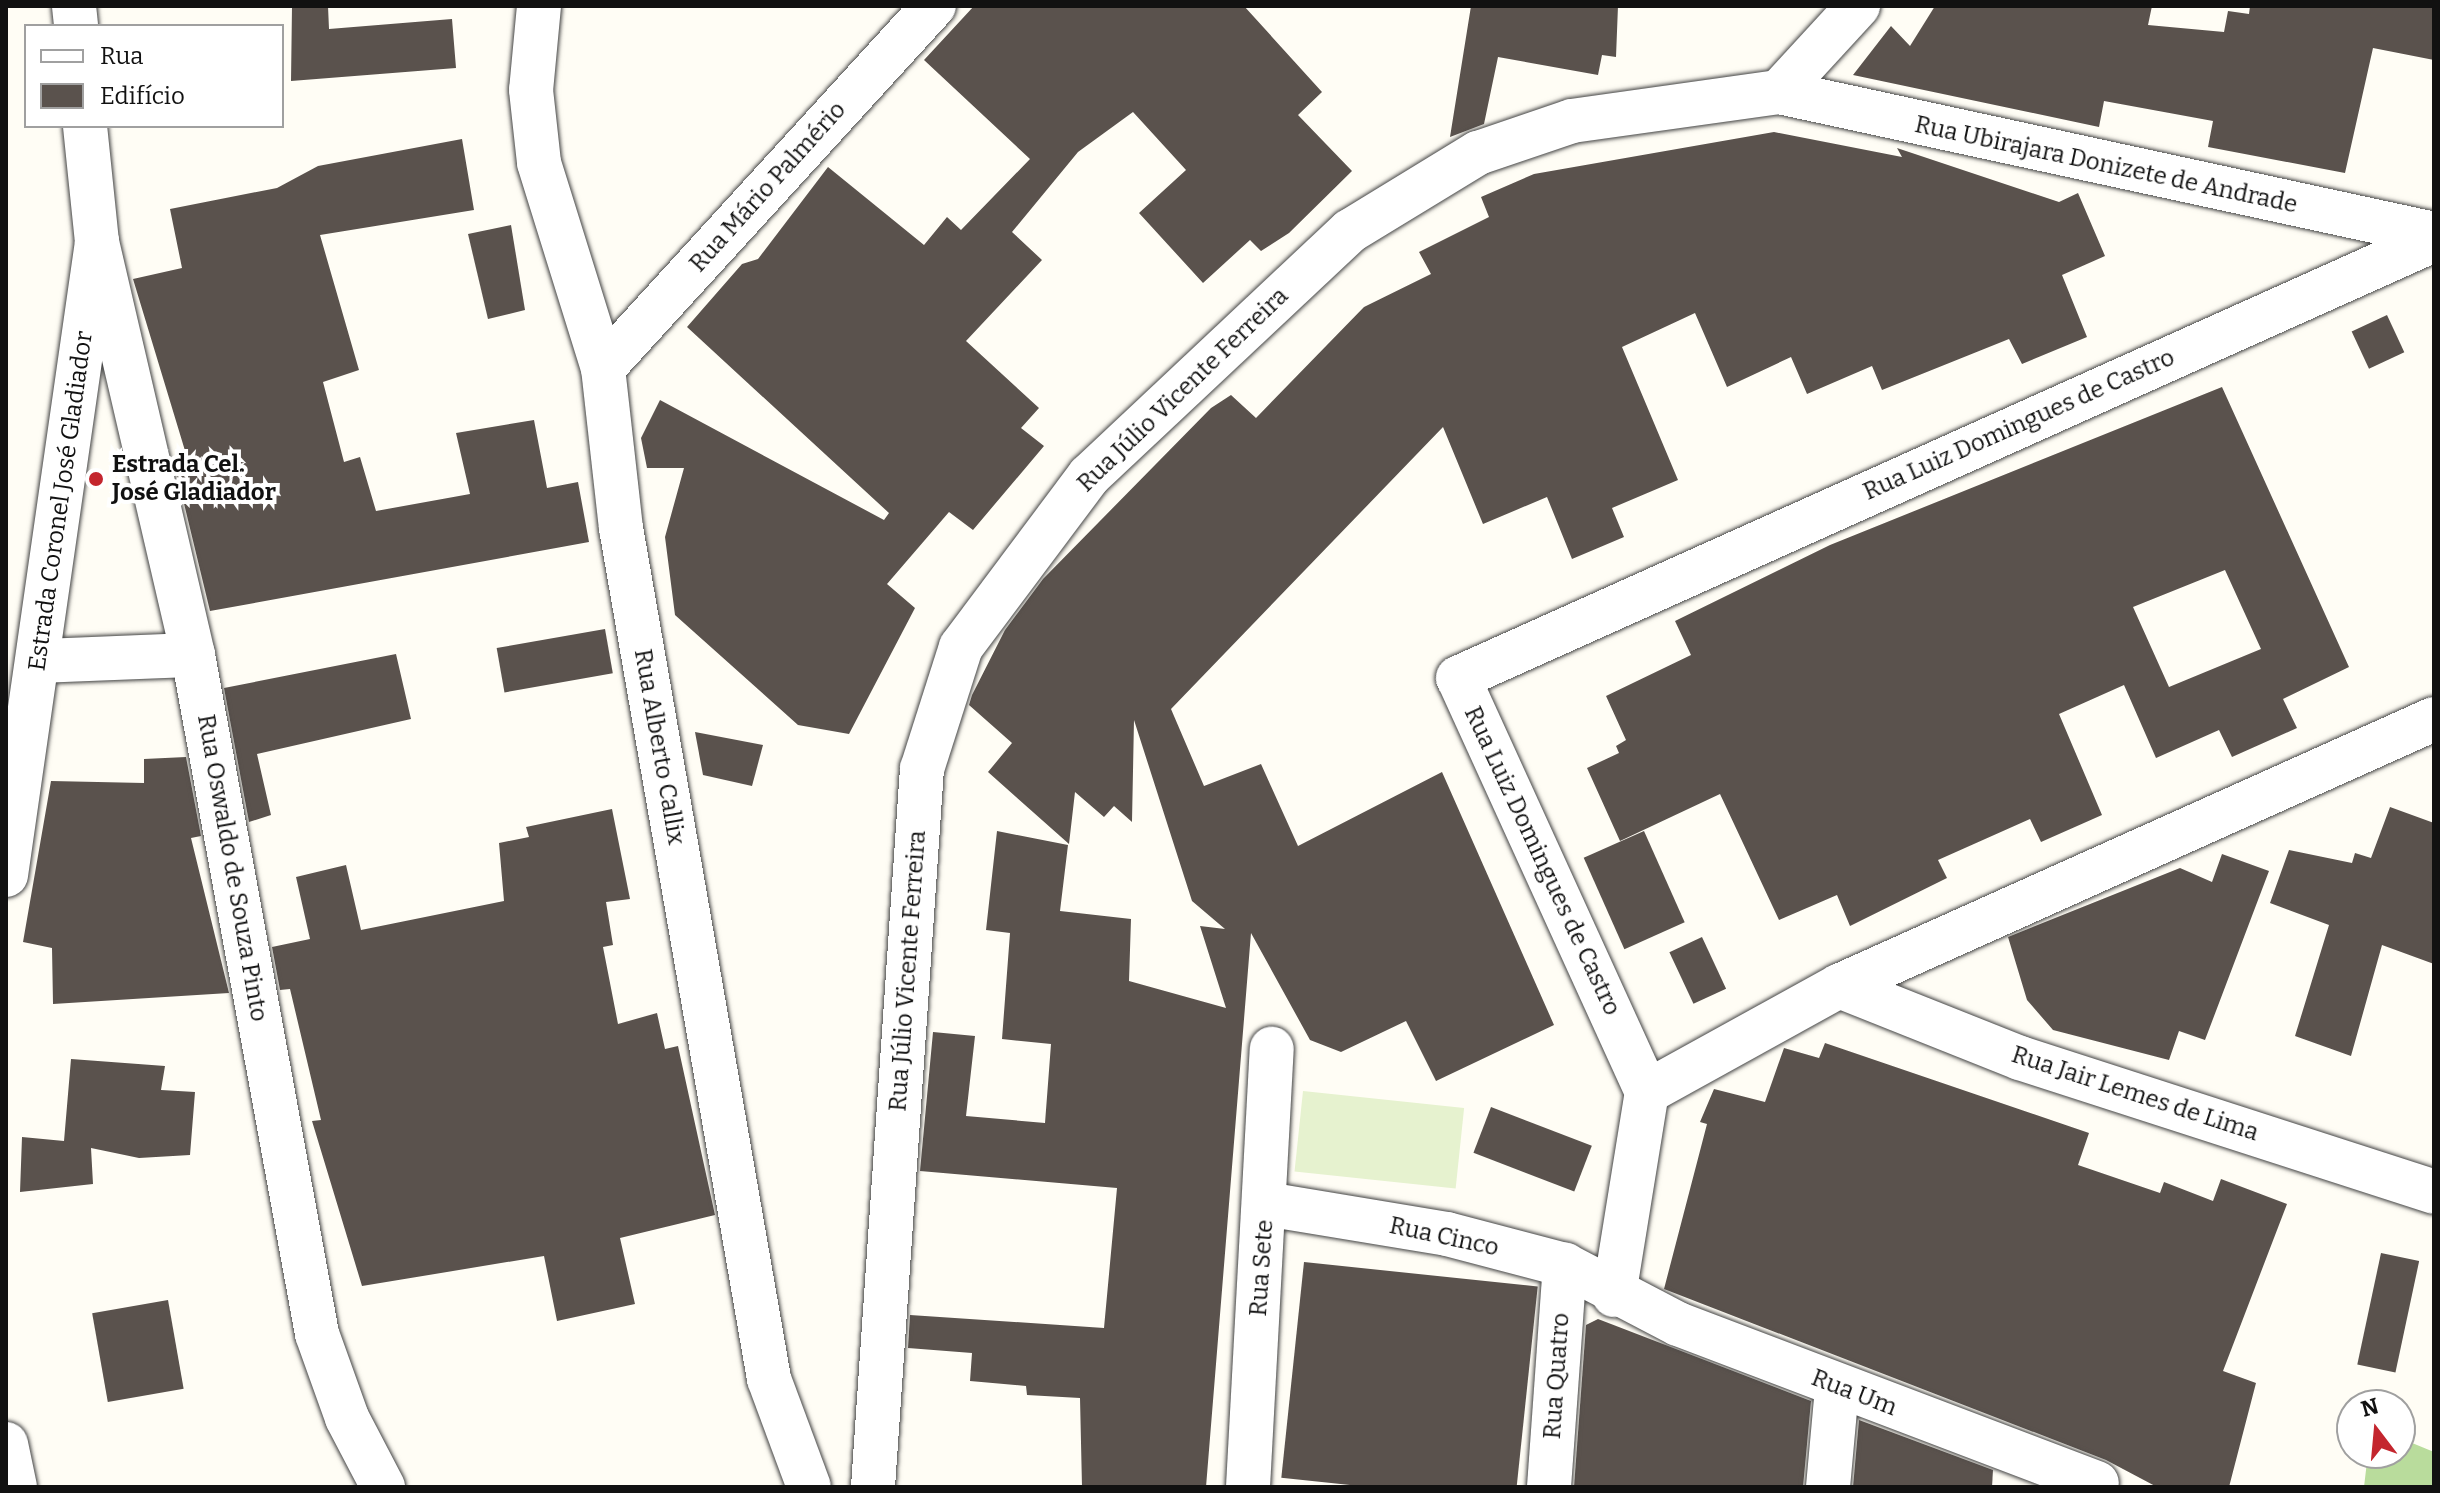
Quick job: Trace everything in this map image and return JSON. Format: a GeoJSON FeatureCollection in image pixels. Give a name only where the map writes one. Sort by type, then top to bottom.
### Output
{"type":"FeatureCollection","features":[{"type":"Feature","properties":{"kind":"street","name":"Rua Alberto Callix"},"geometry":{"type":"LineString","coordinates":[[539,6],[531,90],[539,163],[603,368],[621,528],[769,1379],[809,1487]]}},
{"type":"Feature","properties":{"kind":"street","name":"Rua Mário Palmério"},"geometry":{"type":"LineString","coordinates":[[603,368],[934,6]]}},
{"type":"Feature","properties":{"kind":"street"},"geometry":{"type":"LineString","coordinates":[[1779,92],[1858,6]]}},
{"type":"Feature","properties":{"kind":"street","name":"Rua Ubirajara Donizete de Andrade"},"geometry":{"type":"LineString","coordinates":[[1779,92],[2434,234]]}},
{"type":"Feature","properties":{"kind":"street","name":"Rua Júlio Vicente Ferreira"},"geometry":{"type":"LineString","coordinates":[[873,1487],[922,769],[961,647],[1089,476],[1350,231],[1478,153],[1572,121],[1779,92]]}},
{"type":"Feature","properties":{"kind":"street","name":"Estrada Coronel José Gladiador"},"geometry":{"type":"LineString","coordinates":[[6,875],[41,661],[97,242],[85,128]]}},
{"type":"Feature","properties":{"kind":"street","name":"Rua Luiz Domingues de Castro"},"geometry":{"type":"LineString","coordinates":[[1647,1092],[1458,678],[2434,240]]}},
{"type":"Feature","properties":{"kind":"street","name":"Rua Oswaldo de Souza Pinto"},"geometry":{"type":"LineString","coordinates":[[97,242],[193,655],[317,1334],[347,1418],[383,1487]]}},
{"type":"Feature","properties":{"kind":"street"},"geometry":{"type":"LineString","coordinates":[[41,661],[193,655]]}},
{"type":"Feature","properties":{"kind":"street"},"geometry":{"type":"LineString","coordinates":[[1614,1295],[1647,1092],[1839,986],[2434,719]]}},
{"type":"Feature","properties":{"kind":"street","name":"Rua Jair Lemes de Lima"},"geometry":{"type":"LineString","coordinates":[[1839,986],[2020,1058],[2434,1192]]}},
{"type":"Feature","properties":{"kind":"street","name":"Rua Sete"},"geometry":{"type":"LineString","coordinates":[[1248,1487],[1266,1204],[1272,1049]]}},
{"type":"Feature","properties":{"kind":"street","name":"Rua Cinco"},"geometry":{"type":"LineString","coordinates":[[1266,1204],[1447,1234],[1565,1265],[1614,1295]]}},
{"type":"Feature","properties":{"kind":"street","name":"Rua Quatro"},"geometry":{"type":"LineString","coordinates":[[1549,1487],[1565,1265]]}},
{"type":"Feature","properties":{"kind":"street","name":"Rua Um"},"geometry":{"type":"LineString","coordinates":[[1614,1295],[1837,1388],[2097,1483]]}},
{"type":"Feature","properties":{"kind":"street"},"geometry":{"type":"LineString","coordinates":[[1828,1487],[1837,1388]]}},
{"type":"Feature","properties":{"kind":"street"},"geometry":{"type":"LineString","coordinates":[[6,1444],[15,1487]]}},
{"type":"Feature","properties":{"kind":"green space"},"geometry":{"type":"Polygon","coordinates":[[[1303,1091],[1464,1108],[1456,1188],[1295,1172],[1303,1091]]]}},
{"type":"Feature","properties":{"kind":"green space"},"geometry":{"type":"Polygon","coordinates":[[[2416,1445],[2434,1452],[2434,1487],[2364,1487],[2366,1469],[2416,1469],[2416,1445]]]}},
{"type":"Feature","properties":{"kind":"building"},"geometry":{"type":"Polygon","coordinates":[[[292,6],[328,6],[329,29],[452,19],[456,68],[291,81],[292,6]]]}},
{"type":"Feature","properties":{"kind":"building"},"geometry":{"type":"Polygon","coordinates":[[[974,6],[1244,6],[1322,92],[1298,115],[1352,171],[1289,233],[1261,251],[1250,240],[1203,283],[1139,213],[1186,170],[1133,112],[1078,152],[1012,232],[1042,260],[966,341],[1039,408],[1021,428],[1044,446],[973,530],[949,512],[887,584],[915,608],[849,734],[798,725],[675,615],[665,537],[684,468],[647,468],[641,438],[660,400],[884,520],[889,513],[687,327],[742,264],[758,259],[828,167],[924,245],[947,217],[961,230],[1030,159],[924,60],[974,6]]]}},
{"type":"Feature","properties":{"kind":"building"},"geometry":{"type":"Polygon","coordinates":[[[1471,6],[1618,6],[1616,57],[1602,55],[1598,75],[1498,57],[1484,124],[1450,137],[1471,6]]]}},
{"type":"Feature","properties":{"kind":"building"},"geometry":{"type":"Polygon","coordinates":[[[1935,6],[2152,6],[2148,25],[2224,32],[2228,11],[2249,14],[2250,6],[2434,6],[2434,60],[2373,48],[2345,173],[2208,147],[2213,121],[2104,101],[2099,127],[1853,75],[1891,26],[1910,46],[1935,6]]]}},
{"type":"Feature","properties":{"kind":"building"},"geometry":{"type":"Polygon","coordinates":[[[1774,132],[1902,157],[1897,148],[2059,202],[2078,193],[2105,256],[2062,275],[2087,337],[2022,364],[2009,339],[1882,390],[1872,366],[1807,394],[1791,357],[1727,387],[1695,313],[1622,347],[1678,480],[1612,508],[1624,537],[1572,559],[1547,497],[1483,524],[1443,427],[1171,709],[1204,786],[1261,764],[1298,846],[1442,772],[1554,1025],[1436,1081],[1406,1021],[1341,1052],[1310,1040],[1251,933],[1206,1487],[1082,1487],[1080,1398],[1027,1395],[1026,1386],[970,1381],[972,1353],[908,1348],[910,1315],[1104,1328],[1117,1188],[920,1171],[933,1032],[975,1036],[966,1116],[1045,1123],[1051,1044],[1002,1039],[1010,933],[986,930],[997,831],[1068,845],[1060,911],[1131,919],[1129,981],[1226,1008],[1200,926],[1225,929],[1192,901],[1134,720],[1132,822],[1114,806],[1104,817],[1075,792],[1069,844],[988,772],[1012,743],[969,705],[1005,630],[1043,579],[1211,408],[1231,395],[1256,418],[1364,307],[1431,274],[1419,252],[1489,217],[1481,197],[1534,174],[1774,132]]]}},
{"type":"Feature","properties":{"kind":"building"},"geometry":{"type":"Polygon","coordinates":[[[462,139],[474,210],[320,235],[359,370],[323,382],[344,462],[360,457],[376,511],[470,494],[456,433],[534,420],[547,488],[578,482],[589,542],[210,611],[173,458],[186,454],[133,279],[182,268],[170,209],[277,188],[318,166],[462,139]]]}},
{"type":"Feature","properties":{"kind":"building"},"geometry":{"type":"Polygon","coordinates":[[[511,225],[525,310],[488,319],[468,234],[511,225]]]}},
{"type":"Feature","properties":{"kind":"building"},"geometry":{"type":"Polygon","coordinates":[[[2387,315],[2404,352],[2369,369],[2352,331],[2387,315]]]}},
{"type":"Feature","properties":{"kind":"building"},"geometry":{"type":"Polygon","coordinates":[[[2222,387],[2349,667],[2283,699],[2297,728],[2232,757],[2219,730],[2156,758],[2124,685],[2059,714],[2102,815],[2041,842],[2030,819],[1938,860],[1947,878],[1850,926],[1837,895],[1779,920],[1720,794],[1620,841],[1587,768],[1619,753],[1616,746],[1626,740],[1606,696],[1691,655],[1675,621],[1830,545],[2222,387]],[[2225,570],[2133,607],[2169,687],[2261,649],[2225,570]]]}},
{"type":"Feature","properties":{"kind":"building"},"geometry":{"type":"Polygon","coordinates":[[[605,629],[613,673],[504,692],[497,648],[605,629]]]}},
{"type":"Feature","properties":{"kind":"building"},"geometry":{"type":"Polygon","coordinates":[[[396,654],[411,719],[257,754],[271,815],[249,822],[224,688],[396,654]]]}},
{"type":"Feature","properties":{"kind":"building"},"geometry":{"type":"Polygon","coordinates":[[[695,732],[763,745],[752,786],[703,775],[695,732]]]}},
{"type":"Feature","properties":{"kind":"building"},"geometry":{"type":"Polygon","coordinates":[[[186,757],[201,836],[191,838],[229,993],[53,1004],[52,948],[23,942],[51,781],[144,783],[144,759],[186,757]]]}},
{"type":"Feature","properties":{"kind":"building"},"geometry":{"type":"Polygon","coordinates":[[[2390,807],[2434,823],[2434,964],[2382,945],[2351,1056],[2295,1036],[2329,925],[2270,903],[2289,850],[2352,863],[2355,853],[2371,858],[2390,807]]]}},
{"type":"Feature","properties":{"kind":"building"},"geometry":{"type":"Polygon","coordinates":[[[612,809],[630,899],[606,902],[613,945],[603,947],[618,1024],[657,1013],[665,1049],[678,1046],[715,1215],[620,1238],[635,1304],[557,1321],[544,1256],[362,1286],[312,1121],[321,1120],[290,989],[280,990],[272,947],[310,939],[296,877],[346,865],[361,930],[504,901],[499,843],[529,837],[526,827],[612,809]]]}},
{"type":"Feature","properties":{"kind":"building"},"geometry":{"type":"Polygon","coordinates":[[[1644,831],[1685,922],[1624,949],[1584,858],[1644,831]]]}},
{"type":"Feature","properties":{"kind":"building"},"geometry":{"type":"Polygon","coordinates":[[[2222,854],[2269,871],[2205,1040],[2179,1031],[2169,1060],[2053,1030],[2027,1000],[2008,937],[2180,868],[2212,882],[2222,854]]]}},
{"type":"Feature","properties":{"kind":"building"},"geometry":{"type":"Polygon","coordinates":[[[1702,937],[1726,989],[1693,1004],[1669,952],[1702,937]]]}},
{"type":"Feature","properties":{"kind":"building"},"geometry":{"type":"Polygon","coordinates":[[[1825,1043],[2089,1133],[2078,1165],[2160,1193],[2164,1182],[2213,1201],[2221,1179],[2287,1204],[2223,1371],[2256,1383],[2229,1487],[2157,1487],[2106,1460],[1664,1289],[1707,1124],[1700,1122],[1714,1089],[1765,1102],[1784,1048],[1819,1058],[1825,1043]]]}},
{"type":"Feature","properties":{"kind":"building"},"geometry":{"type":"Polygon","coordinates":[[[71,1059],[165,1066],[161,1090],[195,1092],[190,1155],[139,1158],[91,1148],[93,1184],[20,1192],[22,1137],[64,1141],[71,1059]]]}},
{"type":"Feature","properties":{"kind":"building"},"geometry":{"type":"Polygon","coordinates":[[[1491,1107],[1592,1146],[1574,1191],[1473,1153],[1491,1107]]]}},
{"type":"Feature","properties":{"kind":"building"},"geometry":{"type":"Polygon","coordinates":[[[2381,1253],[2419,1261],[2395,1373],[2357,1365],[2381,1253]]]}},
{"type":"Feature","properties":{"kind":"building"},"geometry":{"type":"Polygon","coordinates":[[[1304,1262],[1538,1287],[1517,1487],[1369,1487],[1281,1478],[1304,1262]]]}},
{"type":"Feature","properties":{"kind":"building"},"geometry":{"type":"Polygon","coordinates":[[[168,1300],[184,1389],[108,1402],[92,1313],[168,1300]]]}},
{"type":"Feature","properties":{"kind":"building"},"geometry":{"type":"Polygon","coordinates":[[[1598,1319],[1811,1401],[1803,1487],[1574,1487],[1586,1325],[1598,1319]]]}},
{"type":"Feature","properties":{"kind":"building"},"geometry":{"type":"Polygon","coordinates":[[[1859,1420],[1993,1470],[1992,1487],[1853,1487],[1859,1420]]]}},
{"type":"Feature","properties":{"kind":"place","name":"Estrada Cel. José Gladiador"},"geometry":{"type":"Point","coordinates":[96,479]}}]}
